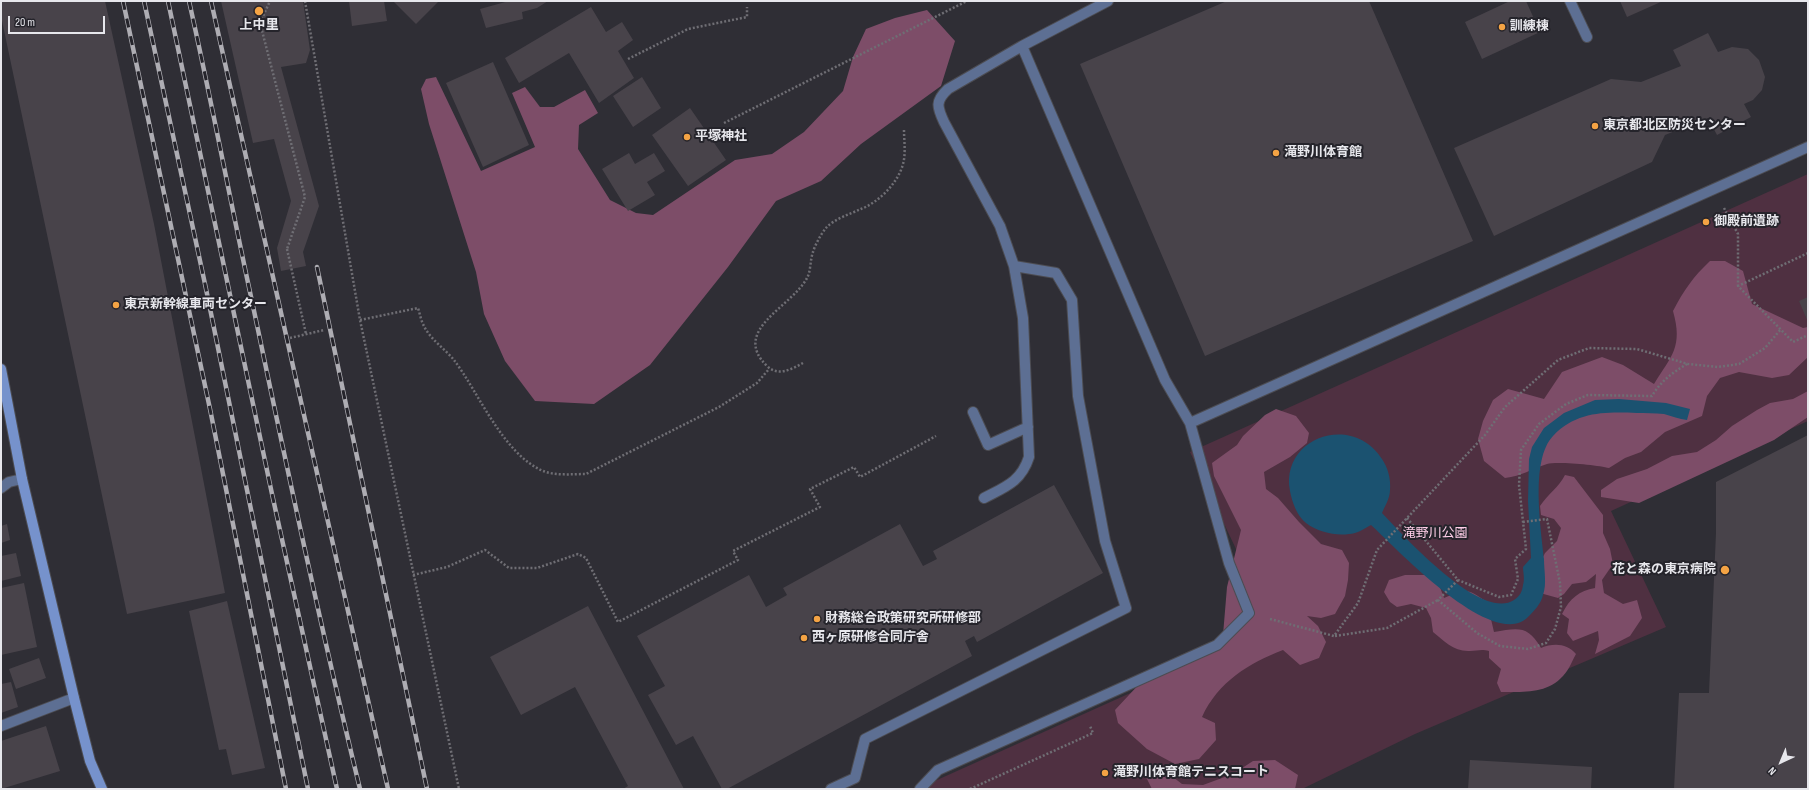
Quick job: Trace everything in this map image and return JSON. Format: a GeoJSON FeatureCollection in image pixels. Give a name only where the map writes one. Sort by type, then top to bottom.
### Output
{"type":"FeatureCollection","features":[{"type":"Feature","properties":{"kind":"street"},"geometry":{"type":"LineString","coordinates":[[1,369],[22,479],[74,698],[90,761],[102,789]]}},
{"type":"Feature","properties":{"kind":"lane"},"geometry":{"type":"LineString","coordinates":[[984,498],[1011,484],[1025,471],[1029,457],[1023,318],[1014,266],[1000,226],[938,108],[940,97],[948,89],[1022,46],[1108,1]]}},
{"type":"Feature","properties":{"kind":"lane"},"geometry":{"type":"LineString","coordinates":[[1570,1],[1587,37]]}},
{"type":"Feature","properties":{"kind":"lane"},"geometry":{"type":"LineString","coordinates":[[920,789],[938,770],[1217,645],[1249,613],[1229,563],[1190,423],[1164,380],[1022,46]]}},
{"type":"Feature","properties":{"kind":"lane"},"geometry":{"type":"LineString","coordinates":[[1190,423],[1808,147]]}},
{"type":"Feature","properties":{"kind":"lane"},"geometry":{"type":"LineString","coordinates":[[831,789],[855,778],[865,739],[1126,608],[1105,541],[1078,396],[1072,300],[1056,273],[1014,266]]}},
{"type":"Feature","properties":{"kind":"lane"},"geometry":{"type":"LineString","coordinates":[[972,412],[988,445],[1028,427]]}},
{"type":"Feature","properties":{"kind":"lane"},"geometry":{"type":"LineString","coordinates":[[1,488],[9,482],[22,479]]}},
{"type":"Feature","properties":{"kind":"lane"},"geometry":{"type":"LineString","coordinates":[[1,726],[74,698]]}},
{"type":"Feature","properties":{"kind":"path"},"geometry":{"type":"LineString","coordinates":[[270,1],[260,23],[305,197],[287,249],[306,334]]}},
{"type":"Feature","properties":{"kind":"path"},"geometry":{"type":"LineString","coordinates":[[305,1],[360,320],[412,575],[459,789]]}},
{"type":"Feature","properties":{"kind":"path"},"geometry":{"type":"LineString","coordinates":[[724,123],[967,1]]}},
{"type":"Feature","properties":{"kind":"path"},"geometry":{"type":"LineString","coordinates":[[628,59],[688,29],[747,17],[747,7]]}},
{"type":"Feature","properties":{"kind":"path"},"geometry":{"type":"LineString","coordinates":[[803,363],[790,371],[778,372],[769,369],[760,360],[755,350],[756,334],[763,323],[797,293],[808,277],[813,250],[827,228],[843,217],[872,204],[894,182],[903,163],[904,130]]}},
{"type":"Feature","properties":{"kind":"path"},"geometry":{"type":"LineString","coordinates":[[1714,189],[1738,234],[1738,286],[1793,342],[1808,335]]}},
{"type":"Feature","properties":{"kind":"path"},"geometry":{"type":"LineString","coordinates":[[1738,286],[1808,254]]}},
{"type":"Feature","properties":{"kind":"path"},"geometry":{"type":"LineString","coordinates":[[360,320],[418,308],[424,326],[454,361],[481,405],[509,442],[526,461],[544,472],[586,474],[719,407],[757,383],[769,369]]}},
{"type":"Feature","properties":{"kind":"path"},"geometry":{"type":"LineString","coordinates":[[1334,636],[1358,603],[1377,550],[1485,435],[1505,407],[1558,360],[1589,348],[1637,349],[1688,364],[1718,367],[1739,364],[1765,348],[1781,329]]}},
{"type":"Feature","properties":{"kind":"path"},"geometry":{"type":"LineString","coordinates":[[290,338],[324,330]]}},
{"type":"Feature","properties":{"kind":"path"},"geometry":{"type":"LineString","coordinates":[[1407,518],[1457,581],[1499,597],[1512,595],[1518,579],[1515,559],[1526,549],[1519,485],[1521,450],[1539,424],[1566,404],[1588,395],[1652,396],[1658,385],[1669,375],[1688,364]]}},
{"type":"Feature","properties":{"kind":"path"},"geometry":{"type":"LineString","coordinates":[[412,575],[447,567],[485,550],[509,568],[537,568],[578,554],[586,558],[618,622],[738,560],[733,551],[820,507],[810,489],[854,467],[860,477],[936,436]]}},
{"type":"Feature","properties":{"kind":"path"},"geometry":{"type":"LineString","coordinates":[[1438,600],[1477,633],[1500,646],[1528,649],[1546,643],[1555,630],[1561,606],[1560,583],[1547,520],[1522,522]]}},
{"type":"Feature","properties":{"kind":"path"},"geometry":{"type":"LineString","coordinates":[[1249,613],[1334,636],[1387,628],[1438,600],[1445,595],[1457,581]]}},
{"type":"Feature","properties":{"kind":"path"},"geometry":{"type":"LineString","coordinates":[[970,789],[1093,733]]}},
{"type":"Feature","properties":{"kind":"green space","name":"滝野川公園"},"geometry":{"type":"Polygon","coordinates":[[[1808,174],[1808,421],[1611,511],[1666,627],[1415,734],[1302,789],[917,789],[1226,650],[1237,609],[1236,549],[1190,452],[1808,174]]]}},
{"type":"Feature","properties":{"kind":"shaded area"},"geometry":{"type":"Polygon","coordinates":[[[927,10],[955,41],[941,86],[861,144],[821,181],[776,201],[728,267],[650,365],[594,404],[535,401],[505,361],[484,314],[476,272],[429,124],[421,89],[426,79],[436,77],[481,171],[535,147],[512,93],[525,87],[540,107],[554,107],[585,90],[598,113],[579,125],[578,149],[610,200],[636,213],[653,215],[735,160],[772,154],[804,132],[843,91],[853,57],[866,29],[895,18],[927,10]]]}},
{"type":"Feature","properties":{"kind":"shaded area"},"geometry":{"type":"Polygon","coordinates":[[[1710,261],[1725,261],[1743,271],[1752,304],[1803,328],[1808,327],[1808,357],[1789,375],[1772,378],[1739,372],[1720,378],[1707,396],[1702,416],[1665,432],[1641,452],[1625,458],[1609,468],[1552,463],[1516,476],[1505,478],[1484,461],[1478,439],[1483,421],[1493,400],[1508,389],[1544,399],[1562,372],[1602,357],[1623,365],[1654,384],[1671,358],[1674,350],[1677,334],[1673,311],[1689,284],[1710,261]]]}},
{"type":"Feature","properties":{"kind":"shaded area"},"geometry":{"type":"Polygon","coordinates":[[[1808,391],[1808,417],[1774,440],[1639,503],[1601,497],[1601,490],[1617,479],[1647,469],[1672,456],[1697,452],[1716,440],[1732,426],[1757,410],[1770,403],[1793,399],[1808,391]]]}},
{"type":"Feature","properties":{"kind":"shaded area"},"geometry":{"type":"Polygon","coordinates":[[[1276,409],[1296,416],[1309,433],[1307,443],[1290,457],[1264,472],[1266,489],[1278,498],[1321,544],[1342,550],[1349,563],[1345,596],[1335,614],[1321,618],[1307,616],[1318,626],[1326,642],[1319,658],[1300,665],[1283,650],[1258,661],[1236,675],[1217,694],[1202,717],[1215,723],[1216,740],[1199,759],[1175,764],[1147,749],[1118,723],[1115,710],[1142,681],[1186,659],[1223,635],[1227,587],[1241,530],[1214,476],[1212,463],[1237,445],[1243,436],[1265,415],[1276,409]]]}},
{"type":"Feature","properties":{"kind":"shaded area"},"geometry":{"type":"Polygon","coordinates":[[[1565,475],[1574,477],[1603,515],[1603,533],[1610,549],[1613,564],[1602,580],[1604,593],[1623,604],[1637,600],[1642,618],[1630,636],[1595,654],[1599,640],[1598,631],[1573,641],[1567,633],[1569,619],[1562,614],[1568,604],[1576,596],[1584,591],[1595,588],[1596,574],[1586,582],[1572,584],[1564,594],[1558,598],[1540,593],[1533,577],[1545,553],[1557,541],[1561,528],[1554,519],[1541,515],[1540,506],[1565,475]]]}},
{"type":"Feature","properties":{"kind":"shaded area"},"geometry":{"type":"Polygon","coordinates":[[[1405,575],[1430,575],[1438,582],[1444,598],[1462,591],[1475,594],[1487,602],[1494,632],[1516,629],[1522,630],[1532,635],[1541,648],[1550,645],[1564,646],[1576,654],[1569,668],[1557,682],[1542,689],[1526,692],[1501,692],[1497,683],[1501,669],[1489,658],[1489,651],[1464,651],[1454,648],[1433,632],[1431,618],[1426,608],[1411,604],[1397,607],[1390,602],[1384,592],[1389,580],[1405,575]]]}},
{"type":"Feature","properties":{"kind":"shaded area"},"geometry":{"type":"Polygon","coordinates":[[[1275,760],[1298,775],[1295,789],[1152,789],[1146,777],[1169,774],[1182,784],[1203,785],[1233,774],[1253,761],[1275,760]]]}},
{"type":"Feature","properties":{"kind":"water"},"geometry":{"type":"Polygon","coordinates":[[[1619,399],[1666,403],[1690,409],[1687,420],[1657,413],[1603,413],[1592,415],[1582,417],[1572,422],[1553,436],[1546,447],[1541,461],[1539,477],[1539,513],[1545,577],[1544,591],[1535,610],[1528,617],[1512,624],[1492,621],[1446,593],[1401,554],[1371,525],[1352,534],[1327,533],[1306,523],[1298,513],[1292,500],[1290,491],[1290,472],[1296,457],[1307,445],[1321,438],[1337,434],[1354,437],[1369,445],[1384,462],[1389,474],[1390,493],[1382,513],[1407,539],[1444,573],[1463,588],[1482,599],[1500,603],[1514,600],[1522,590],[1524,580],[1523,567],[1531,558],[1528,501],[1529,459],[1532,447],[1544,428],[1564,413],[1595,400],[1619,399]]]}},
{"type":"Feature","properties":{"kind":"building","name":"東京新幹線車両センター"},"geometry":{"type":"Polygon","coordinates":[[[1,1],[105,1],[154,224],[225,593],[127,614],[1,16],[1,1]]]}},
{"type":"Feature","properties":{"kind":"building"},"geometry":{"type":"Polygon","coordinates":[[[221,1],[303,1],[310,50],[306,63],[281,67],[319,206],[303,252],[306,266],[281,271],[277,248],[291,201],[274,139],[253,143],[221,1]]]}},
{"type":"Feature","properties":{"kind":"building"},"geometry":{"type":"Polygon","coordinates":[[[349,1],[384,1],[387,21],[352,26],[349,1]]]}},
{"type":"Feature","properties":{"kind":"building"},"geometry":{"type":"Polygon","coordinates":[[[393,1],[436,1],[438,2],[416,24],[393,1]]]}},
{"type":"Feature","properties":{"kind":"building"},"geometry":{"type":"Polygon","coordinates":[[[509,1],[548,1],[537,8],[522,12],[523,19],[486,28],[480,9],[509,1]]]}},
{"type":"Feature","properties":{"kind":"building","name":"滝野川体育館"},"geometry":{"type":"Polygon","coordinates":[[[1227,1],[1369,1],[1473,241],[1205,356],[1080,64],[1227,1]]]}},
{"type":"Feature","properties":{"kind":"building","name":"訓練棟"},"geometry":{"type":"Polygon","coordinates":[[[1510,1],[1526,1],[1540,32],[1482,59],[1465,22],[1510,1]]]}},
{"type":"Feature","properties":{"kind":"building"},"geometry":{"type":"Polygon","coordinates":[[[1620,1],[1663,1],[1627,17],[1620,1]]]}},
{"type":"Feature","properties":{"kind":"building"},"geometry":{"type":"Polygon","coordinates":[[[591,7],[606,32],[622,22],[633,40],[618,51],[634,78],[599,103],[569,53],[519,83],[505,58],[591,7]]]}},
{"type":"Feature","properties":{"kind":"building","name":"東京都北区防災センター"},"geometry":{"type":"Polygon","coordinates":[[[1708,33],[1718,52],[1732,47],[1748,49],[1759,60],[1765,77],[1762,90],[1753,100],[1744,104],[1751,117],[1717,135],[1708,118],[1665,135],[1652,162],[1494,236],[1454,148],[1611,79],[1641,82],[1681,66],[1673,50],[1708,33]]]}},
{"type":"Feature","properties":{"kind":"building"},"geometry":{"type":"Polygon","coordinates":[[[493,62],[529,145],[483,167],[446,83],[493,62]]]}},
{"type":"Feature","properties":{"kind":"building"},"geometry":{"type":"Polygon","coordinates":[[[642,77],[661,108],[633,127],[613,96],[642,77]]]}},
{"type":"Feature","properties":{"kind":"building"},"geometry":{"type":"Polygon","coordinates":[[[690,108],[726,160],[688,186],[652,135],[690,108]]]}},
{"type":"Feature","properties":{"kind":"building"},"geometry":{"type":"Polygon","coordinates":[[[629,153],[635,164],[654,153],[665,171],[647,182],[655,195],[628,211],[602,169],[629,153]]]}},
{"type":"Feature","properties":{"kind":"building"},"geometry":{"type":"Polygon","coordinates":[[[1808,297],[1808,322],[1799,301],[1808,297]]]}},
{"type":"Feature","properties":{"kind":"building"},"geometry":{"type":"Polygon","coordinates":[[[1808,435],[1808,789],[1674,789],[1679,693],[1709,693],[1716,533],[1716,482],[1808,435]]]}},
{"type":"Feature","properties":{"kind":"building","name":"西ヶ原研修合同庁舎"},"geometry":{"type":"Polygon","coordinates":[[[1054,485],[1103,573],[977,642],[974,636],[965,641],[972,656],[727,789],[722,789],[693,736],[676,745],[648,695],[665,686],[637,636],[749,575],[766,607],[787,595],[783,588],[900,524],[923,566],[937,559],[933,551],[1054,485]]]}},
{"type":"Feature","properties":{"kind":"building"},"geometry":{"type":"Polygon","coordinates":[[[7,524],[10,540],[1,543],[1,526],[7,524]]]}},
{"type":"Feature","properties":{"kind":"building"},"geometry":{"type":"Polygon","coordinates":[[[16,553],[21,576],[1,581],[1,556],[16,553]]]}},
{"type":"Feature","properties":{"kind":"building"},"geometry":{"type":"Polygon","coordinates":[[[24,583],[37,647],[1,655],[1,588],[24,583]]]}},
{"type":"Feature","properties":{"kind":"building"},"geometry":{"type":"Polygon","coordinates":[[[227,601],[265,768],[232,775],[226,749],[219,750],[189,611],[227,601]]]}},
{"type":"Feature","properties":{"kind":"building"},"geometry":{"type":"Polygon","coordinates":[[[588,606],[684,789],[623,789],[628,786],[575,687],[521,715],[490,657],[588,606]]]}},
{"type":"Feature","properties":{"kind":"building"},"geometry":{"type":"Polygon","coordinates":[[[39,658],[46,678],[16,689],[9,669],[39,658]]]}},
{"type":"Feature","properties":{"kind":"building"},"geometry":{"type":"Polygon","coordinates":[[[11,682],[18,707],[1,713],[1,684],[11,682]]]}},
{"type":"Feature","properties":{"kind":"building"},"geometry":{"type":"Polygon","coordinates":[[[46,726],[60,771],[1,789],[1,741],[46,726]]]}},
{"type":"Feature","properties":{"kind":"building"},"geometry":{"type":"Polygon","coordinates":[[[1470,760],[1592,767],[1591,789],[1468,789],[1470,760]]]}},
{"type":"Feature","properties":{"kind":"railway"},"geometry":{"type":"LineString","coordinates":[[123,1],[210,409],[286,789]]}},
{"type":"Feature","properties":{"kind":"railway"},"geometry":{"type":"LineString","coordinates":[[144,1],[205,284],[308,789]]}},
{"type":"Feature","properties":{"kind":"railway"},"geometry":{"type":"LineString","coordinates":[[168,1],[272,494],[337,789]]}},
{"type":"Feature","properties":{"kind":"railway"},"geometry":{"type":"LineString","coordinates":[[189,1],[305,548],[360,789]]}},
{"type":"Feature","properties":{"kind":"railway"},"geometry":{"type":"LineString","coordinates":[[211,1],[388,789]]}},
{"type":"Feature","properties":{"kind":"railway"},"geometry":{"type":"LineString","coordinates":[[317,267],[427,789]]}},
{"type":"Feature","properties":{"kind":"place","name":"上中里"},"geometry":{"type":"Point","coordinates":[259,11]}},
{"type":"Feature","properties":{"kind":"place","name":"訓練棟"},"geometry":{"type":"Point","coordinates":[1502,27]}},
{"type":"Feature","properties":{"kind":"place","name":"東京都北区防災センター"},"geometry":{"type":"Point","coordinates":[1595,126]}},
{"type":"Feature","properties":{"kind":"place","name":"平塚神社"},"geometry":{"type":"Point","coordinates":[687,137]}},
{"type":"Feature","properties":{"kind":"place","name":"滝野川体育館"},"geometry":{"type":"Point","coordinates":[1276,153]}},
{"type":"Feature","properties":{"kind":"place","name":"御殿前遺跡"},"geometry":{"type":"Point","coordinates":[1706,222]}},
{"type":"Feature","properties":{"kind":"place","name":"東京新幹線車両センター"},"geometry":{"type":"Point","coordinates":[116,305]}},
{"type":"Feature","properties":{"kind":"place","name":"花と森の東京病院"},"geometry":{"type":"Point","coordinates":[1725,570]}},
{"type":"Feature","properties":{"kind":"place","name":"財務総合政策研究所研修部"},"geometry":{"type":"Point","coordinates":[817,619]}},
{"type":"Feature","properties":{"kind":"place","name":"西ヶ原研修合同庁舎"},"geometry":{"type":"Point","coordinates":[804,638]}},
{"type":"Feature","properties":{"kind":"place","name":"滝野川体育館テニスコート"},"geometry":{"type":"Point","coordinates":[1105,773]}}]}
